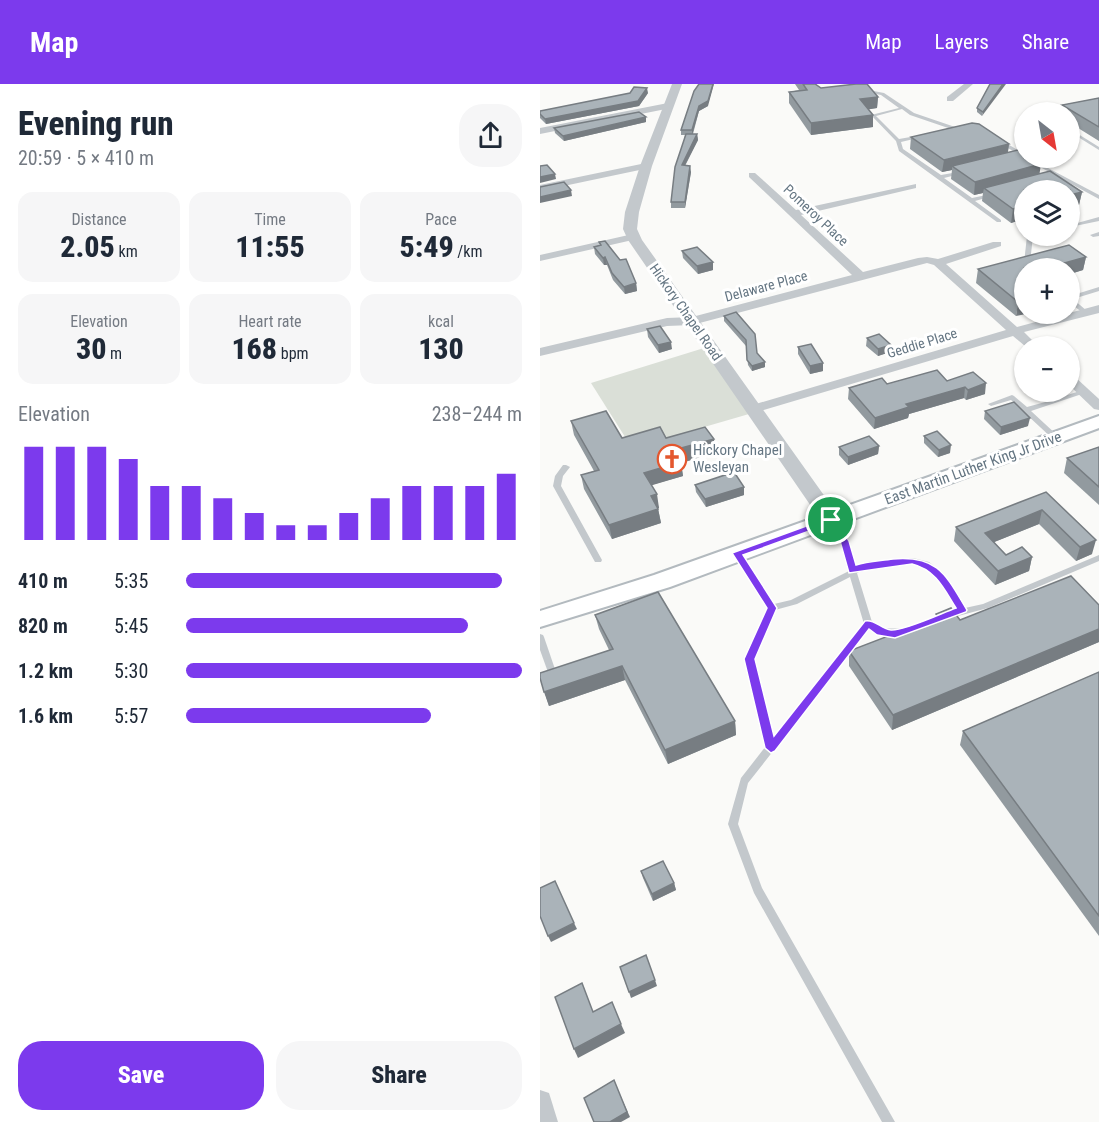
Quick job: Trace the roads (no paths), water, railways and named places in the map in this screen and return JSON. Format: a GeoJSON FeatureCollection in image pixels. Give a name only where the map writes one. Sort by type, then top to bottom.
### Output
{"type":"FeatureCollection","features":[{"type":"Feature","properties":{"kind":"main road","name":"East Martin Luther King Jr Drive"},"geometry":{"type":"LineString","coordinates":[[540,619],[662,581],[1099,422]]}},
{"type":"Feature","properties":{"kind":"street"},"geometry":{"type":"LineString","coordinates":[[540,258],[633,237],[630,229],[632,212],[646,166],[677,84]]}},
{"type":"Feature","properties":{"kind":"street"},"geometry":{"type":"LineString","coordinates":[[950,99],[969,84]]}},
{"type":"Feature","properties":{"kind":"street"},"geometry":{"type":"LineString","coordinates":[[540,131],[668,106]]}},
{"type":"Feature","properties":{"kind":"street"},"geometry":{"type":"LineString","coordinates":[[540,188],[646,166]]}},
{"type":"Feature","properties":{"kind":"street","name":"Pomeroy Place"},"geometry":{"type":"LineString","coordinates":[[752,175],[860,276]]}},
{"type":"Feature","properties":{"kind":"street"},"geometry":{"type":"LineString","coordinates":[[793,214],[912,186]]}},
{"type":"Feature","properties":{"kind":"street","name":"Hickory Chapel Road"},"geometry":{"type":"LineString","coordinates":[[633,237],[831,520]]}},
{"type":"Feature","properties":{"kind":"street","name":"Delaware Place"},"geometry":{"type":"LineString","coordinates":[[540,352],[667,322],[692,321],[918,261],[927,260],[938,263],[997,244]]}},
{"type":"Feature","properties":{"kind":"street"},"geometry":{"type":"LineString","coordinates":[[938,263],[1021,336]]}},
{"type":"Feature","properties":{"kind":"street","name":"Geddie Place"},"geometry":{"type":"LineString","coordinates":[[754,409],[1015,331],[1099,309]]}},
{"type":"Feature","properties":{"kind":"street"},"geometry":{"type":"LineString","coordinates":[[1080,389],[1099,406]]}},
{"type":"Feature","properties":{"kind":"lane"},"geometry":{"type":"LineString","coordinates":[[855,90],[874,91],[912,114],[965,130]]}},
{"type":"Feature","properties":{"kind":"lane"},"geometry":{"type":"LineString","coordinates":[[903,108],[873,115],[898,141],[901,150],[999,221]]}},
{"type":"Feature","properties":{"kind":"lane"},"geometry":{"type":"LineString","coordinates":[[944,131],[956,129]]}},
{"type":"Feature","properties":{"kind":"lane"},"geometry":{"type":"LineString","coordinates":[[898,141],[933,134]]}},
{"type":"Feature","properties":{"kind":"lane"},"geometry":{"type":"LineString","coordinates":[[990,136],[1014,150]]}},
{"type":"Feature","properties":{"kind":"lane"},"geometry":{"type":"LineString","coordinates":[[1080,137],[1099,149]]}},
{"type":"Feature","properties":{"kind":"lane"},"geometry":{"type":"LineString","coordinates":[[1045,168],[1099,197]]}},
{"type":"Feature","properties":{"kind":"lane"},"geometry":{"type":"LineString","coordinates":[[940,177],[972,169]]}},
{"type":"Feature","properties":{"kind":"lane"},"geometry":{"type":"LineString","coordinates":[[1049,180],[1061,177]]}},
{"type":"Feature","properties":{"kind":"lane"},"geometry":{"type":"LineString","coordinates":[[971,200],[1005,191]]}},
{"type":"Feature","properties":{"kind":"lane"},"geometry":{"type":"LineString","coordinates":[[1080,224],[1099,219]]}},
{"type":"Feature","properties":{"kind":"lane"},"geometry":{"type":"LineString","coordinates":[[1080,296],[1099,289]]}},
{"type":"Feature","properties":{"kind":"lane"},"geometry":{"type":"LineString","coordinates":[[1080,308],[1085,312]]}},
{"type":"Feature","properties":{"kind":"lane"},"geometry":{"type":"LineString","coordinates":[[991,404],[1012,397],[1056,438]]}},
{"type":"Feature","properties":{"kind":"lane"},"geometry":{"type":"LineString","coordinates":[[1026,410],[1051,402]]}},
{"type":"Feature","properties":{"kind":"lane"},"geometry":{"type":"LineString","coordinates":[[566,467],[559,476],[557,486],[598,560]]}},
{"type":"Feature","properties":{"kind":"lane"},"geometry":{"type":"LineString","coordinates":[[831,520],[844,541],[868,624],[881,632],[895,634],[917,626]]}},
{"type":"Feature","properties":{"kind":"lane"},"geometry":{"type":"LineString","coordinates":[[737,553],[772,608]]}},
{"type":"Feature","properties":{"kind":"lane"},"geometry":{"type":"LineString","coordinates":[[928,622],[962,610],[985,606],[1099,558]]}},
{"type":"Feature","properties":{"kind":"lane"},"geometry":{"type":"LineString","coordinates":[[772,608],[794,602],[866,565],[912,561],[926,564],[940,575],[962,610]]}},
{"type":"Feature","properties":{"kind":"lane"},"geometry":{"type":"LineString","coordinates":[[771,748],[750,659],[772,608]]}},
{"type":"Feature","properties":{"kind":"lane"},"geometry":{"type":"LineString","coordinates":[[868,624],[744,782],[733,824],[758,890],[889,1122]]}},
{"type":"Feature","properties":{"kind":"lane"},"geometry":{"type":"LineString","coordinates":[[540,637],[553,675]]}},
{"type":"Feature","properties":{"kind":"place","name":"Hickory Chapel Wesleyan"},"geometry":{"type":"Point","coordinates":[672,459]}}]}
